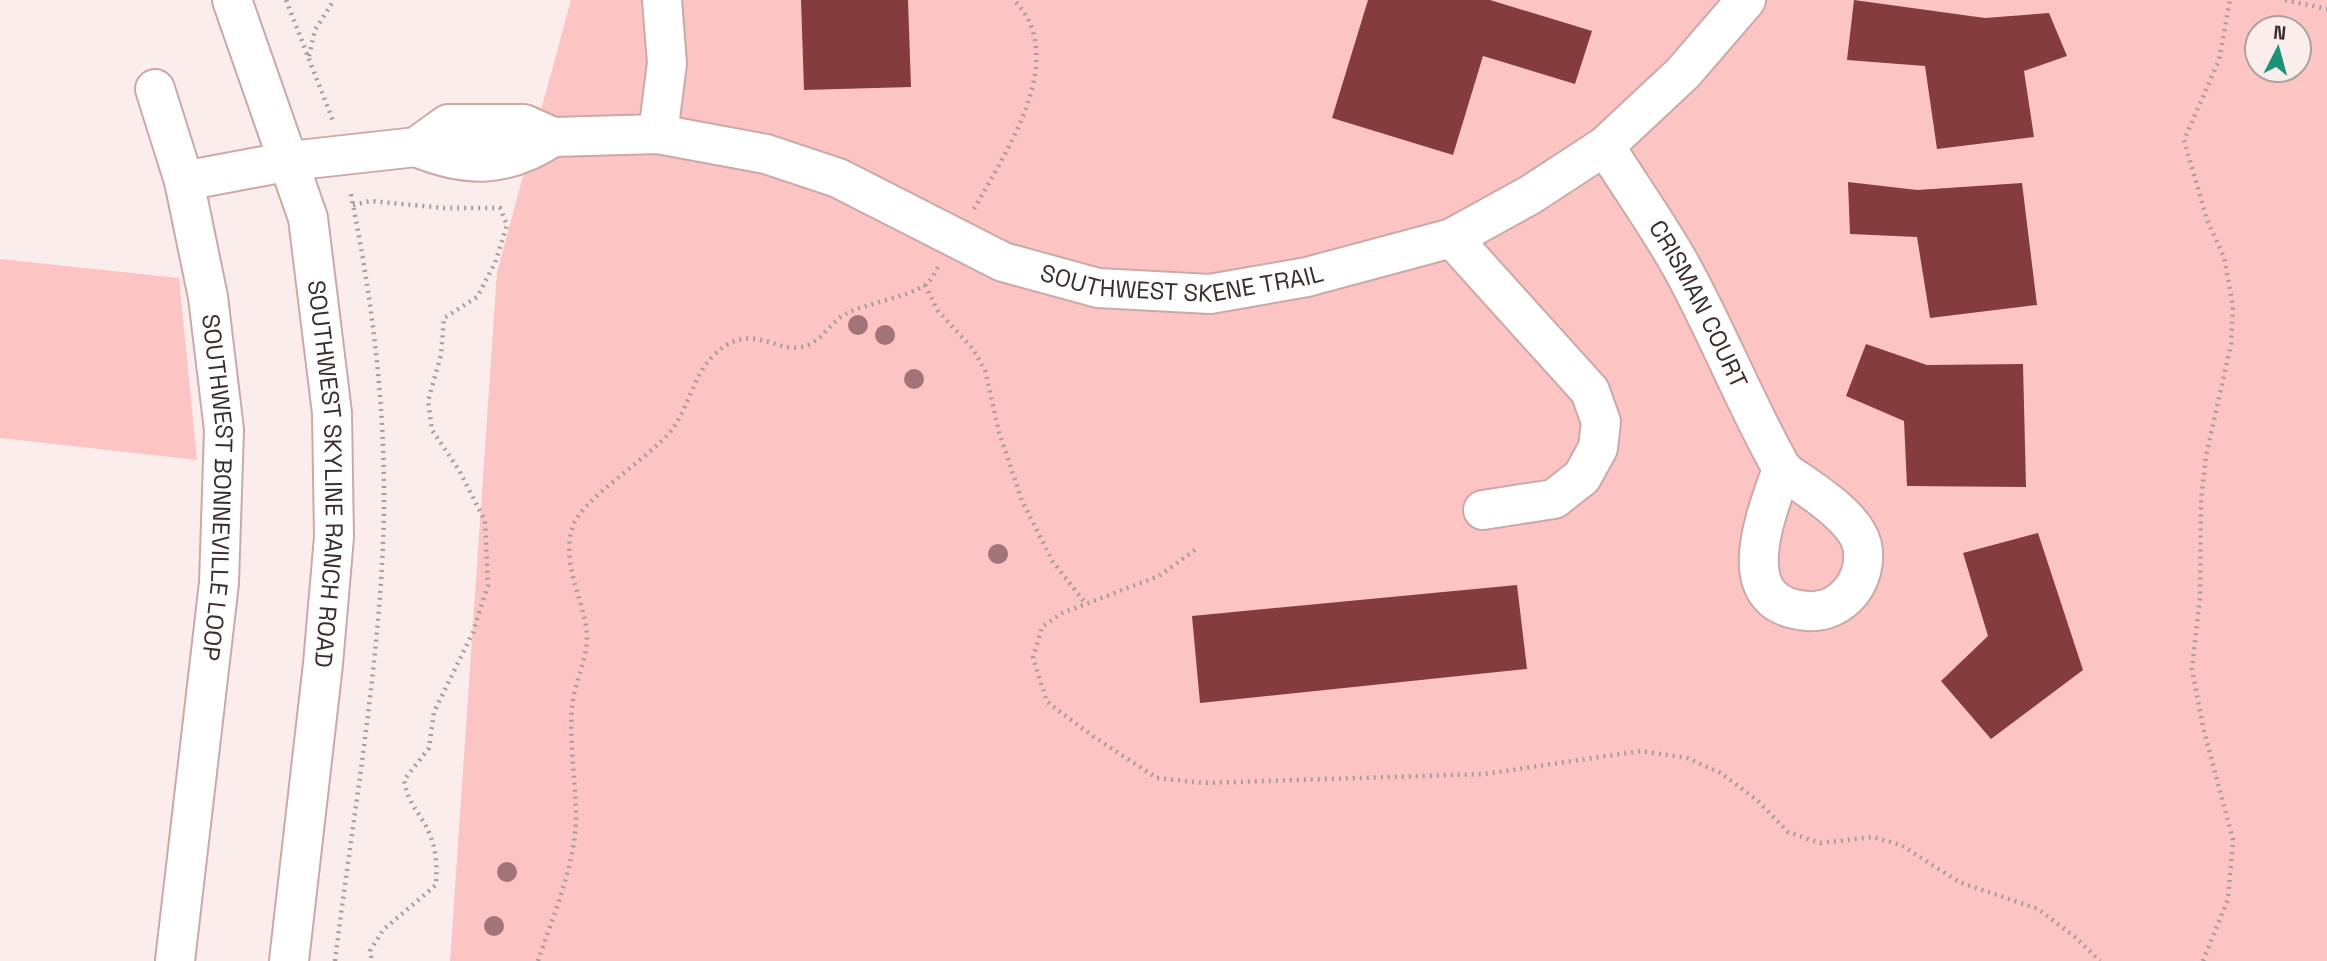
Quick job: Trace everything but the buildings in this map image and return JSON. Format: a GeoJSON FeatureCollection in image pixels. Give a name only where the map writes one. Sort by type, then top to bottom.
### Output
{"type":"FeatureCollection","features":[{"type":"Feature","properties":{"kind":"street","name":"SOUTHWEST SKYLINE RANCH ROAD"},"geometry":{"type":"LineString","coordinates":[[232,0],[308,218],[332,413],[334,537],[324,652],[289,961]]}},
{"type":"Feature","properties":{"kind":"street"},"geometry":{"type":"LineString","coordinates":[[659,134],[667,63],[662,0]]}},
{"type":"Feature","properties":{"kind":"street","name":"SOUTHWEST SKENE TRAIL"},"geometry":{"type":"LineString","coordinates":[[290,161],[416,146],[448,124],[524,124],[553,137],[659,134],[766,154],[838,178],[1003,262],[1098,288],[1210,294],[1307,277],[1452,238],[1530,195],[1605,146],[1683,73],[1746,0]]}},
{"type":"Feature","properties":{"kind":"street","name":"SOUTHWEST BONNEVILLE LOOP"},"geometry":{"type":"LineString","coordinates":[[155,89],[184,181],[208,297],[224,430],[219,583],[175,961]]}},
{"type":"Feature","properties":{"kind":"street","name":"CRISMAN COURT"},"geometry":{"type":"LineString","coordinates":[[1605,146],[1681,266],[1782,469]]}},
{"type":"Feature","properties":{"kind":"street"},"geometry":{"type":"LineString","coordinates":[[184,181],[290,161]]}},
{"type":"Feature","properties":{"kind":"street"},"geometry":{"type":"LineString","coordinates":[[1452,238],[1590,391],[1601,422],[1598,448],[1582,477],[1554,499],[1483,510]]}},
{"type":"Feature","properties":{"kind":"path"},"geometry":{"type":"LineString","coordinates":[[309,57],[315,30],[334,0]]}},
{"type":"Feature","properties":{"kind":"path"},"geometry":{"type":"LineString","coordinates":[[538,961],[564,882],[576,820],[570,732],[573,699],[587,636],[569,564],[569,543],[574,523],[587,506],[645,458],[672,429],[711,358],[728,344],[745,338],[764,338],[790,347],[810,345],[845,314],[925,285],[957,239],[1023,119],[1038,53],[1032,25],[1014,0]]}},
{"type":"Feature","properties":{"kind":"path"},"geometry":{"type":"LineString","coordinates":[[2203,961],[2228,899],[2233,840],[2203,727],[2192,669],[2200,597],[2204,467],[2231,344],[2233,306],[2224,257],[2207,220],[2184,140],[2219,60],[2230,0]]}},
{"type":"Feature","properties":{"kind":"path"},"geometry":{"type":"LineString","coordinates":[[2285,0],[2327,9]]}},
{"type":"Feature","properties":{"kind":"path"},"geometry":{"type":"LineString","coordinates":[[353,205],[370,201],[444,208],[500,208],[507,225],[495,263],[477,297],[444,318],[441,355],[428,401],[432,430],[459,470],[485,521],[488,585],[473,632],[434,712],[429,748],[404,780],[407,800],[430,833],[437,858],[436,885],[383,930],[370,951],[372,961]]}},
{"type":"Feature","properties":{"kind":"path"},"geometry":{"type":"LineString","coordinates":[[925,285],[938,311],[973,349],[985,370],[999,432],[1022,501],[1054,562],[1086,604]]}},
{"type":"Feature","properties":{"kind":"path"},"geometry":{"type":"LineString","coordinates":[[1195,550],[1159,576],[1062,613],[1042,628],[1033,658],[1047,702],[1157,778],[1203,783],[1484,774],[1641,751],[1688,758],[1721,773],[1758,801],[1788,832],[1820,843],[1873,837],[1901,845],[1959,881],[2038,909],[2075,937],[2100,961]]}},
{"type":"Feature","properties":{"kind":"shaded area"},"geometry":{"type":"Polygon","coordinates":[[[571,0],[2327,0],[2327,961],[450,961],[497,272],[571,0]]]}},
{"type":"Feature","properties":{"kind":"shaded area"},"geometry":{"type":"Polygon","coordinates":[[[0,259],[179,278],[197,460],[0,438],[0,259]]]}}]}
